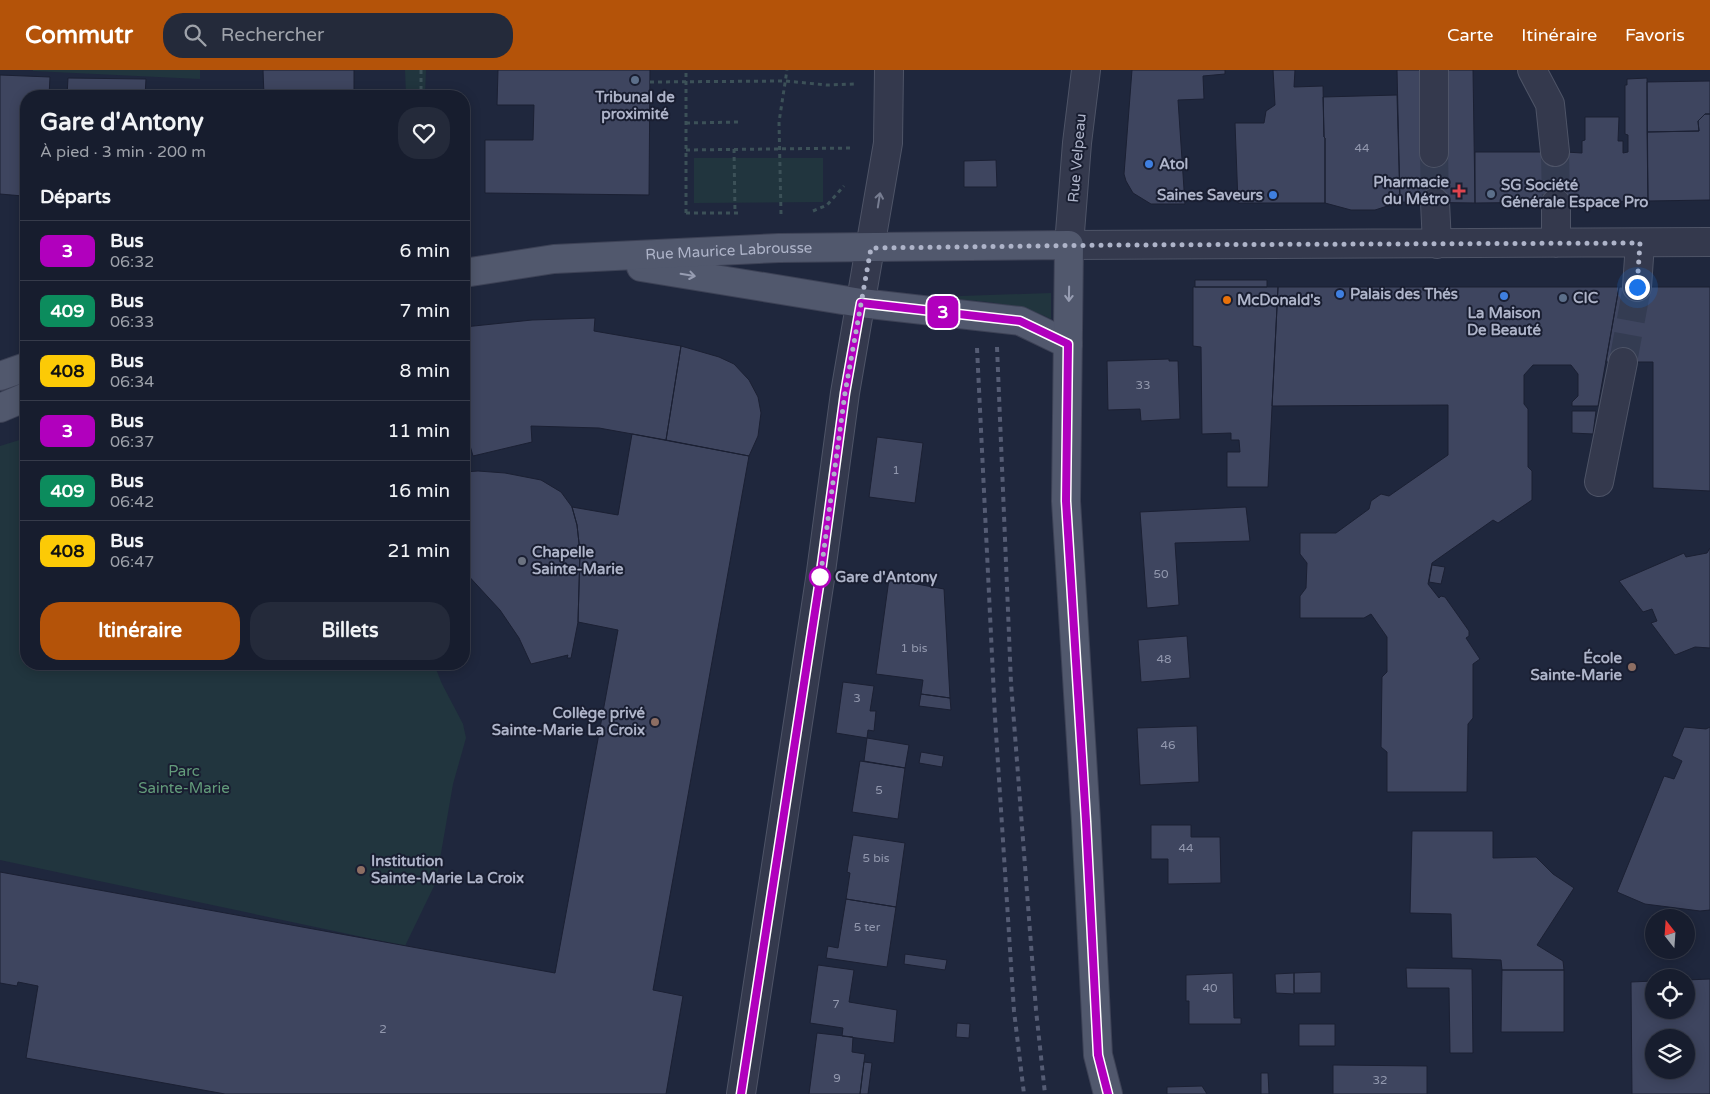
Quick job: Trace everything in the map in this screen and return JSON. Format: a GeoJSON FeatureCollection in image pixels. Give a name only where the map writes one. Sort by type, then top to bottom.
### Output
{"type":"FeatureCollection","features":[{"type":"Feature","properties":{"kind":"main road","name":"Rue Maurice Labrousse"},"geometry":{"type":"LineString","coordinates":[[470,272],[554,259],[779,248],[1069,245]]}},
{"type":"Feature","properties":{"kind":"main road"},"geometry":{"type":"LineString","coordinates":[[1069,245],[1066,501],[1086,821],[1098,1055],[1108,1094]]}},
{"type":"Feature","properties":{"kind":"main road","name":"Rue Maurice Labrousse"},"geometry":{"type":"LineString","coordinates":[[588,258],[861,303],[1020,321],[1068,344]]}},
{"type":"Feature","properties":{"kind":"main road"},"geometry":{"type":"LineString","coordinates":[[0,376],[20,369]]}},
{"type":"Feature","properties":{"kind":"main road"},"geometry":{"type":"LineString","coordinates":[[0,408],[20,400]]}},
{"type":"Feature","properties":{"kind":"street"},"geometry":{"type":"LineString","coordinates":[[741,1094],[820,579],[845,393],[888,143],[889,70]]}},
{"type":"Feature","properties":{"kind":"street","name":"Rue Velpeau"},"geometry":{"type":"LineString","coordinates":[[1069,245],[1077,143],[1086,70]]}},
{"type":"Feature","properties":{"kind":"street"},"geometry":{"type":"LineString","coordinates":[[1434,70],[1434,153]]}},
{"type":"Feature","properties":{"kind":"street"},"geometry":{"type":"LineString","coordinates":[[1532,70],[1550,104]]}},
{"type":"Feature","properties":{"kind":"street"},"geometry":{"type":"LineString","coordinates":[[1548,70],[1555,152]]}},
{"type":"Feature","properties":{"kind":"street"},"geometry":{"type":"LineString","coordinates":[[1435,202],[1437,244]]}},
{"type":"Feature","properties":{"kind":"street"},"geometry":{"type":"LineString","coordinates":[[1556,202],[1556,243]]}},
{"type":"Feature","properties":{"kind":"street"},"geometry":{"type":"LineString","coordinates":[[1069,245],[1710,242]]}},
{"type":"Feature","properties":{"kind":"street"},"geometry":{"type":"LineString","coordinates":[[1637,287],[1640,243]]}},
{"type":"Feature","properties":{"kind":"street"},"geometry":{"type":"LineString","coordinates":[[1598,482],[1623,362]]}},
{"type":"Feature","properties":{"kind":"path"},"geometry":{"type":"LineString","coordinates":[[421,70],[421,90]]}},
{"type":"Feature","properties":{"kind":"path"},"geometry":{"type":"LineString","coordinates":[[686,70],[686,222]]}},
{"type":"Feature","properties":{"kind":"path"},"geometry":{"type":"LineString","coordinates":[[780,221],[779,122],[787,70]]}},
{"type":"Feature","properties":{"kind":"path"},"geometry":{"type":"LineString","coordinates":[[650,82],[785,81],[863,84]]}},
{"type":"Feature","properties":{"kind":"path"},"geometry":{"type":"LineString","coordinates":[[686,123],[740,122]]}},
{"type":"Feature","properties":{"kind":"path"},"geometry":{"type":"LineString","coordinates":[[686,150],[854,148]]}},
{"type":"Feature","properties":{"kind":"path"},"geometry":{"type":"LineString","coordinates":[[734,149],[735,213]]}},
{"type":"Feature","properties":{"kind":"path"},"geometry":{"type":"LineString","coordinates":[[810,212],[826,205],[846,182]]}},
{"type":"Feature","properties":{"kind":"path"},"geometry":{"type":"LineString","coordinates":[[772,212],[790,212]]}},
{"type":"Feature","properties":{"kind":"path"},"geometry":{"type":"LineString","coordinates":[[686,213],[744,213]]}},
{"type":"Feature","properties":{"kind":"green space"},"geometry":{"type":"Polygon","coordinates":[[[200,70],[200,79],[33,71],[200,70]]]}},
{"type":"Feature","properties":{"kind":"green space"},"geometry":{"type":"Polygon","coordinates":[[[405,70],[426,70],[425,90],[406,90],[405,70]]]}},
{"type":"Feature","properties":{"kind":"green space"},"geometry":{"type":"Polygon","coordinates":[[[694,158],[823,158],[823,202],[694,203],[694,158]]]}},
{"type":"Feature","properties":{"kind":"green space"},"geometry":{"type":"Polygon","coordinates":[[[1051,293],[1051,319],[1008,305],[932,297],[1051,293]]]}},
{"type":"Feature","properties":{"kind":"green space","name":"Parc Sainte-Marie"},"geometry":{"type":"Polygon","coordinates":[[[20,440],[20,670],[436,670],[463,724],[466,738],[453,784],[436,882],[405,946],[0,860],[0,446],[20,440]]]}},
{"type":"Feature","properties":{"kind":"building"},"geometry":{"type":"Polygon","coordinates":[[[263,70],[354,70],[354,90],[264,90],[263,70]]]}},
{"type":"Feature","properties":{"kind":"building"},"geometry":{"type":"Polygon","coordinates":[[[498,70],[650,70],[649,195],[485,193],[485,140],[533,140],[534,105],[497,105],[498,70]]]}},
{"type":"Feature","properties":{"kind":"building"},"geometry":{"type":"Polygon","coordinates":[[[1132,70],[1225,70],[1225,74],[1203,76],[1204,99],[1178,100],[1185,204],[1151,204],[1133,193],[1126,181],[1124,174],[1132,70]]]}},
{"type":"Feature","properties":{"kind":"building"},"geometry":{"type":"Polygon","coordinates":[[[1273,70],[1295,70],[1294,87],[1323,86],[1325,203],[1238,203],[1235,123],[1264,123],[1266,111],[1275,105],[1273,70]]]}},
{"type":"Feature","properties":{"kind":"building"},"geometry":{"type":"Polygon","coordinates":[[[1397,70],[1473,70],[1475,203],[1400,202],[1397,70]]]}},
{"type":"Feature","properties":{"kind":"building"},"geometry":{"type":"Polygon","coordinates":[[[0,75],[50,77],[49,90],[20,90],[20,196],[0,194],[0,75]]]}},
{"type":"Feature","properties":{"kind":"building"},"geometry":{"type":"Polygon","coordinates":[[[68,78],[146,79],[145,90],[67,90],[68,78]]]}},
{"type":"Feature","properties":{"kind":"building"},"geometry":{"type":"Polygon","coordinates":[[[1647,78],[1648,201],[1566,202],[1566,152],[1582,153],[1582,141],[1585,140],[1585,117],[1619,117],[1618,141],[1623,141],[1623,153],[1628,152],[1628,135],[1625,134],[1625,85],[1627,85],[1627,79],[1647,78]]]}},
{"type":"Feature","properties":{"kind":"building"},"geometry":{"type":"Polygon","coordinates":[[[1710,81],[1710,114],[1705,114],[1698,121],[1699,131],[1647,132],[1647,82],[1710,81]]]}},
{"type":"Feature","properties":{"kind":"building"},"geometry":{"type":"Polygon","coordinates":[[[1397,95],[1400,202],[1375,210],[1351,210],[1325,203],[1323,97],[1397,95]]]}},
{"type":"Feature","properties":{"kind":"building"},"geometry":{"type":"Polygon","coordinates":[[[1705,114],[1710,114],[1710,200],[1648,201],[1647,132],[1699,131],[1698,121],[1705,114]]]}},
{"type":"Feature","properties":{"kind":"building"},"geometry":{"type":"Polygon","coordinates":[[[1475,152],[1566,152],[1566,202],[1475,203],[1475,152]]]}},
{"type":"Feature","properties":{"kind":"building"},"geometry":{"type":"Polygon","coordinates":[[[996,160],[997,187],[964,187],[964,161],[996,160]]]}},
{"type":"Feature","properties":{"kind":"building"},"geometry":{"type":"Polygon","coordinates":[[[1195,280],[1267,280],[1267,287],[1195,287],[1195,280]]]}},
{"type":"Feature","properties":{"kind":"building"},"geometry":{"type":"Polygon","coordinates":[[[1193,287],[1278,287],[1268,487],[1227,487],[1227,452],[1240,452],[1239,440],[1231,440],[1231,433],[1202,434],[1201,347],[1193,346],[1193,287]]]}},
{"type":"Feature","properties":{"kind":"building"},"geometry":{"type":"Polygon","coordinates":[[[1278,287],[1619,287],[1598,406],[1572,406],[1572,402],[1578,396],[1578,374],[1571,365],[1533,365],[1524,375],[1524,404],[1528,409],[1528,467],[1532,471],[1532,500],[1498,523],[1493,520],[1432,563],[1428,584],[1439,598],[1441,596],[1445,597],[1469,631],[1469,636],[1466,638],[1480,659],[1473,664],[1473,718],[1468,724],[1467,792],[1387,792],[1387,752],[1381,747],[1382,677],[1387,672],[1387,637],[1371,614],[1364,618],[1300,618],[1300,596],[1306,588],[1307,563],[1300,554],[1300,533],[1336,533],[1369,509],[1371,501],[1381,494],[1389,496],[1448,455],[1448,405],[1272,406],[1278,287]]]}},
{"type":"Feature","properties":{"kind":"building"},"geometry":{"type":"Polygon","coordinates":[[[1619,287],[1710,287],[1710,491],[1653,488],[1653,362],[1606,362],[1619,287]]]}},
{"type":"Feature","properties":{"kind":"building"},"geometry":{"type":"Polygon","coordinates":[[[595,318],[594,331],[681,346],[666,440],[599,428],[531,426],[532,442],[473,456],[470,446],[470,326],[532,320],[595,318]]]}},
{"type":"Feature","properties":{"kind":"building"},"geometry":{"type":"Polygon","coordinates":[[[681,346],[719,357],[734,364],[749,380],[758,397],[761,413],[758,436],[749,456],[666,440],[681,346]]]}},
{"type":"Feature","properties":{"kind":"building"},"geometry":{"type":"Polygon","coordinates":[[[1169,359],[1169,361],[1178,361],[1180,419],[1141,421],[1140,409],[1108,410],[1107,361],[1169,359]]]}},
{"type":"Feature","properties":{"kind":"building"},"geometry":{"type":"Polygon","coordinates":[[[1572,411],[1596,411],[1593,434],[1572,433],[1572,411]]]}},
{"type":"Feature","properties":{"kind":"building"},"geometry":{"type":"Polygon","coordinates":[[[632,434],[749,456],[653,990],[683,996],[666,1094],[225,1094],[26,1058],[38,986],[18,982],[17,986],[0,983],[0,872],[555,973],[618,630],[578,622],[580,552],[577,525],[572,507],[618,515],[632,434]]]}},
{"type":"Feature","properties":{"kind":"building"},"geometry":{"type":"Polygon","coordinates":[[[877,437],[923,443],[915,503],[869,497],[877,437]]]}},
{"type":"Feature","properties":{"kind":"building","name":"Chapelle Sainte-Marie"},"geometry":{"type":"Polygon","coordinates":[[[470,472],[505,473],[541,480],[561,492],[572,507],[577,525],[580,552],[578,622],[571,658],[567,658],[568,655],[531,664],[519,638],[500,610],[470,578],[470,472]]]}},
{"type":"Feature","properties":{"kind":"building"},"geometry":{"type":"Polygon","coordinates":[[[1246,507],[1250,541],[1175,543],[1179,605],[1147,608],[1140,512],[1246,507]]]}},
{"type":"Feature","properties":{"kind":"building"},"geometry":{"type":"Polygon","coordinates":[[[1710,548],[1710,648],[1695,647],[1675,655],[1651,623],[1657,621],[1652,609],[1643,612],[1619,581],[1684,553],[1686,557],[1707,553],[1710,548]]]}},
{"type":"Feature","properties":{"kind":"building"},"geometry":{"type":"Polygon","coordinates":[[[1432,565],[1445,567],[1441,584],[1429,582],[1432,565]]]}},
{"type":"Feature","properties":{"kind":"building"},"geometry":{"type":"Polygon","coordinates":[[[889,579],[944,589],[950,698],[921,694],[923,680],[876,674],[889,579]]]}},
{"type":"Feature","properties":{"kind":"building"},"geometry":{"type":"Polygon","coordinates":[[[1187,636],[1190,678],[1141,682],[1138,640],[1187,636]]]}},
{"type":"Feature","properties":{"kind":"building"},"geometry":{"type":"Polygon","coordinates":[[[843,682],[874,686],[870,711],[876,711],[874,731],[868,730],[867,738],[836,733],[843,682]]]}},
{"type":"Feature","properties":{"kind":"building"},"geometry":{"type":"Polygon","coordinates":[[[921,694],[950,698],[951,710],[919,706],[921,694]]]}},
{"type":"Feature","properties":{"kind":"building"},"geometry":{"type":"Polygon","coordinates":[[[1197,726],[1199,782],[1140,785],[1137,728],[1197,726]]]}},
{"type":"Feature","properties":{"kind":"building"},"geometry":{"type":"Polygon","coordinates":[[[1684,727],[1706,729],[1710,727],[1710,910],[1700,911],[1645,904],[1617,892],[1664,776],[1674,779],[1682,761],[1672,756],[1684,727]]]}},
{"type":"Feature","properties":{"kind":"building"},"geometry":{"type":"Polygon","coordinates":[[[867,738],[909,745],[905,768],[864,761],[867,738]]]}},
{"type":"Feature","properties":{"kind":"building"},"geometry":{"type":"Polygon","coordinates":[[[921,752],[944,756],[942,767],[919,763],[921,752]]]}},
{"type":"Feature","properties":{"kind":"building"},"geometry":{"type":"Polygon","coordinates":[[[860,761],[905,768],[898,819],[852,812],[860,761]]]}},
{"type":"Feature","properties":{"kind":"building"},"geometry":{"type":"Polygon","coordinates":[[[1151,825],[1191,825],[1191,837],[1220,837],[1221,883],[1168,884],[1168,859],[1151,859],[1151,825]]]}},
{"type":"Feature","properties":{"kind":"building"},"geometry":{"type":"Polygon","coordinates":[[[1412,831],[1493,831],[1493,858],[1536,857],[1553,874],[1574,888],[1537,945],[1563,961],[1564,970],[1502,970],[1501,960],[1452,958],[1451,914],[1410,913],[1412,831]]]}},
{"type":"Feature","properties":{"kind":"building"},"geometry":{"type":"Polygon","coordinates":[[[853,835],[905,843],[896,907],[846,899],[850,873],[847,872],[853,835]]]}},
{"type":"Feature","properties":{"kind":"building"},"geometry":{"type":"Polygon","coordinates":[[[846,899],[896,907],[887,967],[826,958],[828,946],[838,948],[846,899]]]}},
{"type":"Feature","properties":{"kind":"building"},"geometry":{"type":"Polygon","coordinates":[[[905,954],[947,960],[945,970],[904,964],[905,954]]]}},
{"type":"Feature","properties":{"kind":"building"},"geometry":{"type":"Polygon","coordinates":[[[818,965],[854,970],[849,1002],[897,1010],[894,1043],[842,1036],[843,1028],[810,1023],[818,965]]]}},
{"type":"Feature","properties":{"kind":"building"},"geometry":{"type":"Polygon","coordinates":[[[1406,968],[1472,969],[1473,1053],[1450,1053],[1449,988],[1407,988],[1406,968]]]}},
{"type":"Feature","properties":{"kind":"building"},"geometry":{"type":"Polygon","coordinates":[[[1502,970],[1564,970],[1564,1032],[1501,1032],[1502,970]]]}},
{"type":"Feature","properties":{"kind":"building"},"geometry":{"type":"Polygon","coordinates":[[[1321,972],[1321,993],[1294,993],[1294,973],[1321,972]]]}},
{"type":"Feature","properties":{"kind":"building"},"geometry":{"type":"Polygon","coordinates":[[[1233,973],[1234,1018],[1241,1018],[1241,1024],[1189,1024],[1189,1001],[1186,1001],[1186,975],[1233,973]]]}},
{"type":"Feature","properties":{"kind":"building"},"geometry":{"type":"Polygon","coordinates":[[[1294,973],[1294,994],[1276,993],[1275,974],[1294,973]]]}},
{"type":"Feature","properties":{"kind":"building"},"geometry":{"type":"Polygon","coordinates":[[[1710,979],[1710,1094],[1632,1094],[1631,982],[1645,981],[1645,1019],[1695,1019],[1695,980],[1710,979]]]}},
{"type":"Feature","properties":{"kind":"building"},"geometry":{"type":"Polygon","coordinates":[[[957,1023],[970,1024],[969,1038],[956,1037],[957,1023]]]}},
{"type":"Feature","properties":{"kind":"building"},"geometry":{"type":"Polygon","coordinates":[[[1299,1024],[1335,1024],[1335,1046],[1299,1046],[1299,1024]]]}},
{"type":"Feature","properties":{"kind":"building"},"geometry":{"type":"Polygon","coordinates":[[[817,1033],[853,1037],[852,1052],[865,1054],[860,1094],[809,1094],[817,1033]]]}},
{"type":"Feature","properties":{"kind":"building"},"geometry":{"type":"Polygon","coordinates":[[[864,1062],[872,1063],[868,1094],[860,1094],[864,1062]]]}},
{"type":"Feature","properties":{"kind":"building"},"geometry":{"type":"Polygon","coordinates":[[[1333,1065],[1427,1066],[1427,1094],[1333,1094],[1333,1065]]]}},
{"type":"Feature","properties":{"kind":"building"},"geometry":{"type":"Polygon","coordinates":[[[1261,1073],[1268,1073],[1269,1094],[1261,1094],[1261,1073]]]}},
{"type":"Feature","properties":{"kind":"building"},"geometry":{"type":"Polygon","coordinates":[[[1202,1086],[1207,1094],[1167,1094],[1167,1087],[1202,1086]]]}},
{"type":"Feature","properties":{"kind":"tunnel"},"geometry":{"type":"LineString","coordinates":[[1555,152],[1556,203]]}},
{"type":"Feature","properties":{"kind":"tunnel"},"geometry":{"type":"LineString","coordinates":[[1434,153],[1435,202]]}},
{"type":"Feature","properties":{"kind":"tunnel"},"geometry":{"type":"LineString","coordinates":[[1623,362],[1637,287]]}},
{"type":"Feature","properties":{"kind":"railway"},"geometry":{"type":"LineString","coordinates":[[997,347],[1011,683],[1036,1010],[1045,1094]]}},
{"type":"Feature","properties":{"kind":"railway"},"geometry":{"type":"LineString","coordinates":[[977,348],[995,717],[1014,1011],[1024,1094]]}},
{"type":"Feature","properties":{"kind":"bus line","name":"3"},"geometry":{"type":"LineString","coordinates":[[741,1094],[820,579],[845,393],[861,303],[1020,321],[1068,344],[1066,501],[1086,821],[1098,1055],[1108,1094]]}},
{"type":"Feature","properties":{"kind":"place","name":"Tribunal de proximité"},"geometry":{"type":"Point","coordinates":[635,80]}},
{"type":"Feature","properties":{"kind":"place","name":"Atol"},"geometry":{"type":"Point","coordinates":[1149,164]}},
{"type":"Feature","properties":{"kind":"place","name":"Pharmacie du Métro"},"geometry":{"type":"Point","coordinates":[1459,191]}},
{"type":"Feature","properties":{"kind":"place","name":"SG Société Générale Espace Pro"},"geometry":{"type":"Point","coordinates":[1491,194]}},
{"type":"Feature","properties":{"kind":"place","name":"Saines Saveurs"},"geometry":{"type":"Point","coordinates":[1273,195]}},
{"type":"Feature","properties":{"kind":"place","name":"Palais des Thés"},"geometry":{"type":"Point","coordinates":[1340,294]}},
{"type":"Feature","properties":{"kind":"place","name":"La Maison De Beauté"},"geometry":{"type":"Point","coordinates":[1504,296]}},
{"type":"Feature","properties":{"kind":"place","name":"CIC"},"geometry":{"type":"Point","coordinates":[1563,298]}},
{"type":"Feature","properties":{"kind":"place","name":"McDonald's"},"geometry":{"type":"Point","coordinates":[1227,300]}},
{"type":"Feature","properties":{"kind":"place","name":"Chapelle Sainte-Marie"},"geometry":{"type":"Point","coordinates":[522,561]}},
{"type":"Feature","properties":{"kind":"place","name":"Gare d'Antony"},"geometry":{"type":"Point","coordinates":[820,577]}},
{"type":"Feature","properties":{"kind":"place","name":"École Sainte-Marie"},"geometry":{"type":"Point","coordinates":[1632,667]}},
{"type":"Feature","properties":{"kind":"place","name":"Collège privé Sainte-Marie La Croix"},"geometry":{"type":"Point","coordinates":[655,722]}},
{"type":"Feature","properties":{"kind":"place","name":"Institution Sainte-Marie La Croix"},"geometry":{"type":"Point","coordinates":[361,870]}},
{"type":"Feature","properties":{"kind":"route"},"geometry":{"type":"LineString","coordinates":[[820,577],[820,579],[845,393],[871,248],[1640,243],[1637,287]]}}]}
